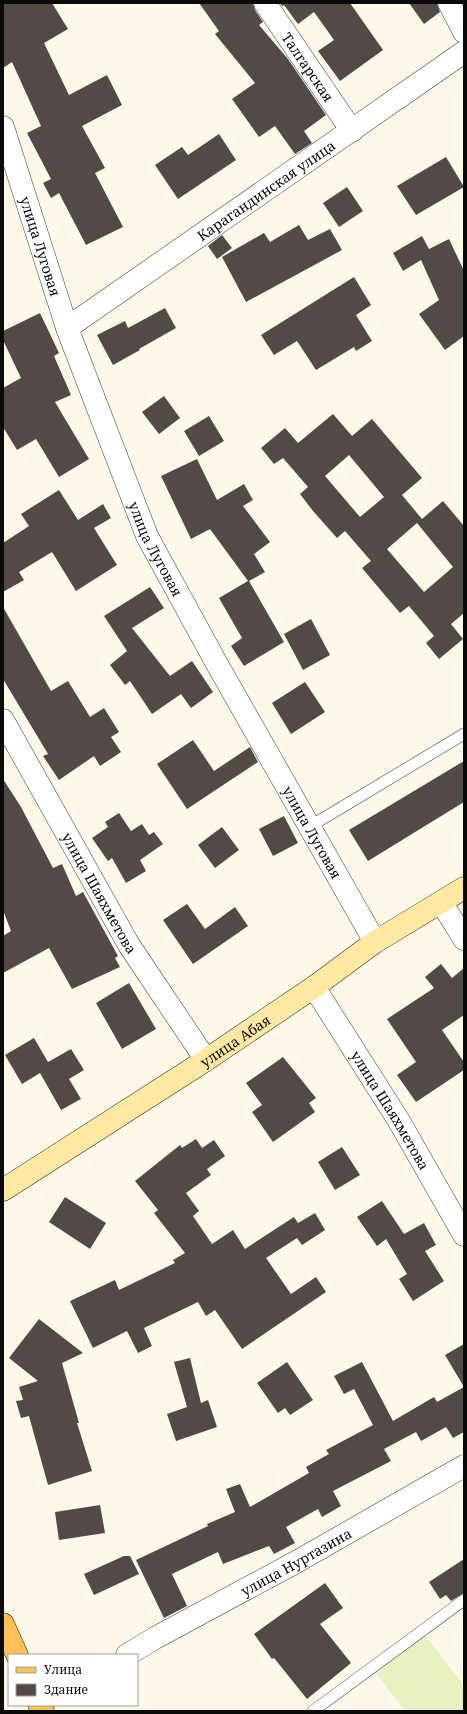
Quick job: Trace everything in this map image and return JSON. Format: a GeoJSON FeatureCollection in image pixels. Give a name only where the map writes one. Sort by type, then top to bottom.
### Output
{"type":"FeatureCollection","features":[{"type":"Feature","properties":{"kind":"main road","name":"улица Абая"},"geometry":{"type":"LineString","coordinates":[[3,1190],[206,1060],[314,987],[375,942],[464,888]]}},
{"type":"Feature","properties":{"kind":"main road"},"geometry":{"type":"LineString","coordinates":[[3,1624],[17,1654]]}},
{"type":"Feature","properties":{"kind":"street","name":"Талгарская"},"geometry":{"type":"LineString","coordinates":[[265,3],[352,131]]}},
{"type":"Feature","properties":{"kind":"street"},"geometry":{"type":"LineString","coordinates":[[449,3],[464,32]]}},
{"type":"Feature","properties":{"kind":"street","name":"Карагандинская улица"},"geometry":{"type":"LineString","coordinates":[[67,328],[464,52]]}},
{"type":"Feature","properties":{"kind":"street","name":"улица Луговая"},"geometry":{"type":"LineString","coordinates":[[3,127],[67,328],[148,536],[217,664],[375,942]]}},
{"type":"Feature","properties":{"kind":"street","name":"улица Шаяхметова"},"geometry":{"type":"LineString","coordinates":[[3,720],[129,945],[206,1060]]}},
{"type":"Feature","properties":{"kind":"street"},"geometry":{"type":"LineString","coordinates":[[441,902],[464,939]]}},
{"type":"Feature","properties":{"kind":"street","name":"улица Шаяхметова"},"geometry":{"type":"LineString","coordinates":[[314,987],[399,1121],[464,1235]]}},
{"type":"Feature","properties":{"kind":"street","name":"улица Нуртазина"},"geometry":{"type":"LineString","coordinates":[[129,1654],[155,1638],[298,1561],[464,1466]]}},
{"type":"Feature","properties":{"kind":"lane"},"geometry":{"type":"LineString","coordinates":[[309,826],[464,734]]}},
{"type":"Feature","properties":{"kind":"lane"},"geometry":{"type":"LineString","coordinates":[[320,1709],[464,1600]]}},
{"type":"Feature","properties":{"kind":"green space"},"geometry":{"type":"Polygon","coordinates":[[[425,1635],[464,1686],[464,1711],[405,1711],[376,1673],[425,1635]]]}},
{"type":"Feature","properties":{"kind":"building"},"geometry":{"type":"Polygon","coordinates":[[[3,3],[52,3],[68,29],[44,43],[69,95],[107,75],[122,105],[82,126],[105,168],[95,173],[123,227],[86,245],[59,193],[51,198],[43,183],[51,179],[27,133],[41,126],[12,62],[3,68],[3,3]]]}},
{"type":"Feature","properties":{"kind":"building"},"geometry":{"type":"Polygon","coordinates":[[[199,3],[253,3],[255,10],[263,22],[259,25],[288,59],[326,115],[304,131],[312,143],[295,154],[275,126],[259,137],[232,99],[255,83],[215,34],[219,31],[199,3]]]}},
{"type":"Feature","properties":{"kind":"building"},"geometry":{"type":"Polygon","coordinates":[[[280,3],[350,3],[383,50],[340,81],[318,51],[334,40],[314,12],[298,24],[284,5],[282,6],[280,3]]]}},
{"type":"Feature","properties":{"kind":"building"},"geometry":{"type":"Polygon","coordinates":[[[409,3],[437,3],[440,12],[424,24],[409,3]]]}},
{"type":"Feature","properties":{"kind":"building"},"geometry":{"type":"Polygon","coordinates":[[[219,134],[236,160],[178,199],[155,165],[182,147],[188,155],[219,134]]]}},
{"type":"Feature","properties":{"kind":"building"},"geometry":{"type":"Polygon","coordinates":[[[446,157],[464,187],[416,215],[397,186],[446,157]]]}},
{"type":"Feature","properties":{"kind":"building"},"geometry":{"type":"Polygon","coordinates":[[[347,187],[363,211],[339,227],[323,203],[347,187]]]}},
{"type":"Feature","properties":{"kind":"building"},"geometry":{"type":"Polygon","coordinates":[[[299,225],[308,240],[330,229],[342,250],[246,302],[222,257],[264,233],[270,242],[299,225]]]}},
{"type":"Feature","properties":{"kind":"building"},"geometry":{"type":"Polygon","coordinates":[[[222,235],[232,248],[217,259],[208,246],[222,235]]]}},
{"type":"Feature","properties":{"kind":"building"},"geometry":{"type":"Polygon","coordinates":[[[422,236],[429,249],[449,239],[464,271],[464,336],[445,350],[419,314],[439,300],[421,260],[403,271],[393,253],[422,236]]]}},
{"type":"Feature","properties":{"kind":"building"},"geometry":{"type":"Polygon","coordinates":[[[354,277],[371,305],[356,315],[372,341],[356,351],[354,347],[316,370],[297,341],[274,355],[261,335],[354,277]]]}},
{"type":"Feature","properties":{"kind":"building"},"geometry":{"type":"Polygon","coordinates":[[[165,308],[176,328],[113,365],[97,335],[125,321],[128,328],[165,308]]]}},
{"type":"Feature","properties":{"kind":"building"},"geometry":{"type":"Polygon","coordinates":[[[40,313],[59,353],[54,356],[71,395],[55,402],[89,459],[59,477],[36,439],[17,450],[3,427],[3,388],[21,378],[3,340],[3,331],[40,313]]]}},
{"type":"Feature","properties":{"kind":"building"},"geometry":{"type":"Polygon","coordinates":[[[164,396],[180,418],[159,434],[142,412],[164,396]]]}},
{"type":"Feature","properties":{"kind":"building"},"geometry":{"type":"Polygon","coordinates":[[[333,414],[352,436],[372,419],[422,478],[402,495],[422,519],[443,501],[464,526],[464,613],[451,624],[463,639],[439,659],[426,643],[434,636],[409,606],[400,613],[362,568],[371,561],[345,531],[337,538],[313,511],[300,494],[308,487],[283,458],[274,464],[261,448],[285,428],[298,443],[333,414]],[[349,455],[325,476],[360,517],[384,497],[349,455]],[[417,523],[387,549],[424,592],[453,567],[417,523]]]}},
{"type":"Feature","properties":{"kind":"building"},"geometry":{"type":"Polygon","coordinates":[[[209,416],[224,441],[199,456],[184,431],[209,416]]]}},
{"type":"Feature","properties":{"kind":"building"},"geometry":{"type":"Polygon","coordinates":[[[197,459],[217,500],[244,484],[253,500],[243,506],[270,542],[254,554],[265,572],[249,581],[284,642],[244,666],[231,646],[242,638],[219,598],[248,581],[210,529],[191,539],[161,476],[197,459]]]}},
{"type":"Feature","properties":{"kind":"building"},"geometry":{"type":"Polygon","coordinates":[[[59,490],[78,520],[103,504],[111,518],[94,528],[117,565],[76,591],[52,552],[19,572],[24,580],[3,592],[3,543],[29,526],[21,514],[59,490]]]}},
{"type":"Feature","properties":{"kind":"building"},"geometry":{"type":"Polygon","coordinates":[[[150,587],[164,608],[132,628],[170,676],[192,661],[213,692],[191,708],[181,694],[152,714],[130,681],[125,685],[110,665],[127,651],[104,616],[150,587]]]}},
{"type":"Feature","properties":{"kind":"building"},"geometry":{"type":"Polygon","coordinates":[[[3,607],[51,691],[68,681],[90,717],[104,708],[119,732],[111,737],[121,752],[100,766],[94,756],[59,780],[43,756],[48,754],[3,679],[3,607]]]}},
{"type":"Feature","properties":{"kind":"building"},"geometry":{"type":"Polygon","coordinates":[[[311,619],[330,655],[303,670],[284,634],[311,619]]]}},
{"type":"Feature","properties":{"kind":"building"},"geometry":{"type":"Polygon","coordinates":[[[305,682],[325,712],[291,734],[272,703],[305,682]]]}},
{"type":"Feature","properties":{"kind":"building"},"geometry":{"type":"Polygon","coordinates":[[[193,740],[214,771],[250,747],[258,762],[187,809],[157,764],[193,740]]]}},
{"type":"Feature","properties":{"kind":"building"},"geometry":{"type":"Polygon","coordinates":[[[464,761],[464,802],[368,861],[349,830],[464,761]]]}},
{"type":"Feature","properties":{"kind":"building"},"geometry":{"type":"Polygon","coordinates":[[[3,779],[21,807],[53,868],[62,864],[76,896],[83,892],[118,956],[115,958],[120,967],[72,989],[49,948],[3,973],[3,936],[11,931],[3,910],[3,779]]]}},
{"type":"Feature","properties":{"kind":"building"},"geometry":{"type":"Polygon","coordinates":[[[119,813],[131,831],[142,824],[149,835],[154,832],[163,844],[140,860],[146,871],[126,883],[112,858],[108,861],[92,838],[108,827],[105,822],[119,813]]]}},
{"type":"Feature","properties":{"kind":"building"},"geometry":{"type":"Polygon","coordinates":[[[284,816],[298,843],[273,856],[259,829],[284,816]]]}},
{"type":"Feature","properties":{"kind":"building"},"geometry":{"type":"Polygon","coordinates":[[[222,827],[239,850],[215,868],[198,845],[222,827]]]}},
{"type":"Feature","properties":{"kind":"building"},"geometry":{"type":"Polygon","coordinates":[[[187,904],[205,929],[235,907],[248,926],[193,964],[163,920],[187,904]]]}},
{"type":"Feature","properties":{"kind":"building"},"geometry":{"type":"Polygon","coordinates":[[[441,964],[452,978],[464,968],[464,1015],[442,1030],[464,1062],[464,1070],[416,1102],[397,1075],[416,1062],[387,1019],[434,988],[425,977],[441,964]]]}},
{"type":"Feature","properties":{"kind":"building"},"geometry":{"type":"Polygon","coordinates":[[[129,983],[156,1029],[122,1049],[96,1003],[129,983]]]}},
{"type":"Feature","properties":{"kind":"building"},"geometry":{"type":"Polygon","coordinates":[[[34,1038],[48,1062],[71,1049],[84,1070],[69,1079],[81,1099],[61,1110],[40,1073],[22,1084],[5,1055],[34,1038]]]}},
{"type":"Feature","properties":{"kind":"building"},"geometry":{"type":"Polygon","coordinates":[[[283,1057],[316,1098],[309,1103],[315,1112],[273,1142],[252,1112],[262,1105],[246,1083],[283,1057]]]}},
{"type":"Feature","properties":{"kind":"building"},"geometry":{"type":"Polygon","coordinates":[[[196,1139],[202,1148],[214,1140],[225,1156],[207,1169],[211,1175],[186,1193],[199,1211],[193,1216],[212,1244],[233,1230],[245,1249],[294,1217],[298,1223],[315,1213],[325,1230],[302,1245],[297,1238],[266,1258],[291,1294],[316,1277],[326,1292],[242,1349],[215,1310],[206,1316],[198,1302],[144,1328],[152,1346],[138,1353],[127,1331],[93,1348],[70,1301],[115,1280],[119,1290],[175,1263],[173,1260],[185,1253],[154,1213],[158,1210],[135,1181],[180,1145],[182,1148],[196,1139]]]}},
{"type":"Feature","properties":{"kind":"building"},"geometry":{"type":"Polygon","coordinates":[[[342,1147],[360,1175],[335,1190],[318,1162],[342,1147]]]}},
{"type":"Feature","properties":{"kind":"building"},"geometry":{"type":"Polygon","coordinates":[[[65,1197],[106,1223],[90,1249],[49,1222],[65,1197]]]}},
{"type":"Feature","properties":{"kind":"building"},"geometry":{"type":"Polygon","coordinates":[[[382,1201],[404,1234],[424,1223],[436,1245],[425,1251],[444,1281],[413,1301],[399,1279],[407,1274],[386,1239],[377,1246],[357,1217],[382,1201]]]}},
{"type":"Feature","properties":{"kind":"building"},"geometry":{"type":"Polygon","coordinates":[[[39,1319],[83,1353],[62,1363],[79,1423],[77,1423],[92,1471],[48,1485],[29,1416],[21,1418],[16,1401],[23,1400],[19,1387],[38,1381],[9,1358],[39,1319]]]}},
{"type":"Feature","properties":{"kind":"building"},"geometry":{"type":"Polygon","coordinates":[[[464,1344],[464,1387],[445,1355],[464,1344]]]}},
{"type":"Feature","properties":{"kind":"building"},"geometry":{"type":"Polygon","coordinates":[[[190,1358],[201,1403],[208,1400],[217,1427],[176,1441],[167,1414],[187,1407],[174,1362],[190,1358]]]}},
{"type":"Feature","properties":{"kind":"building"},"geometry":{"type":"Polygon","coordinates":[[[287,1362],[313,1400],[290,1415],[285,1408],[278,1413],[257,1383],[287,1362]]]}},
{"type":"Feature","properties":{"kind":"building"},"geometry":{"type":"Polygon","coordinates":[[[362,1362],[393,1421],[434,1397],[437,1402],[464,1387],[464,1432],[453,1438],[446,1427],[421,1441],[416,1432],[384,1449],[391,1461],[333,1491],[341,1506],[322,1517],[318,1509],[286,1527],[295,1543],[274,1554],[269,1546],[223,1564],[218,1552],[172,1574],[187,1606],[164,1618],[136,1560],[208,1526],[207,1524],[235,1512],[226,1489],[240,1484],[250,1507],[309,1473],[306,1467],[329,1454],[326,1450],[373,1425],[354,1389],[344,1394],[334,1376],[362,1362]]]}},
{"type":"Feature","properties":{"kind":"building"},"geometry":{"type":"Polygon","coordinates":[[[100,1505],[105,1533],[59,1540],[55,1512],[100,1505]]]}},
{"type":"Feature","properties":{"kind":"building"},"geometry":{"type":"Polygon","coordinates":[[[124,1556],[130,1556],[139,1574],[94,1595],[84,1574],[124,1556]]]}},
{"type":"Feature","properties":{"kind":"building"},"geometry":{"type":"Polygon","coordinates":[[[464,1559],[464,1593],[451,1601],[446,1595],[440,1599],[429,1582],[464,1559]]]}},
{"type":"Feature","properties":{"kind":"building"},"geometry":{"type":"Polygon","coordinates":[[[325,1583],[343,1608],[320,1624],[351,1663],[307,1699],[274,1658],[272,1659],[254,1634],[325,1583]]]}}]}
